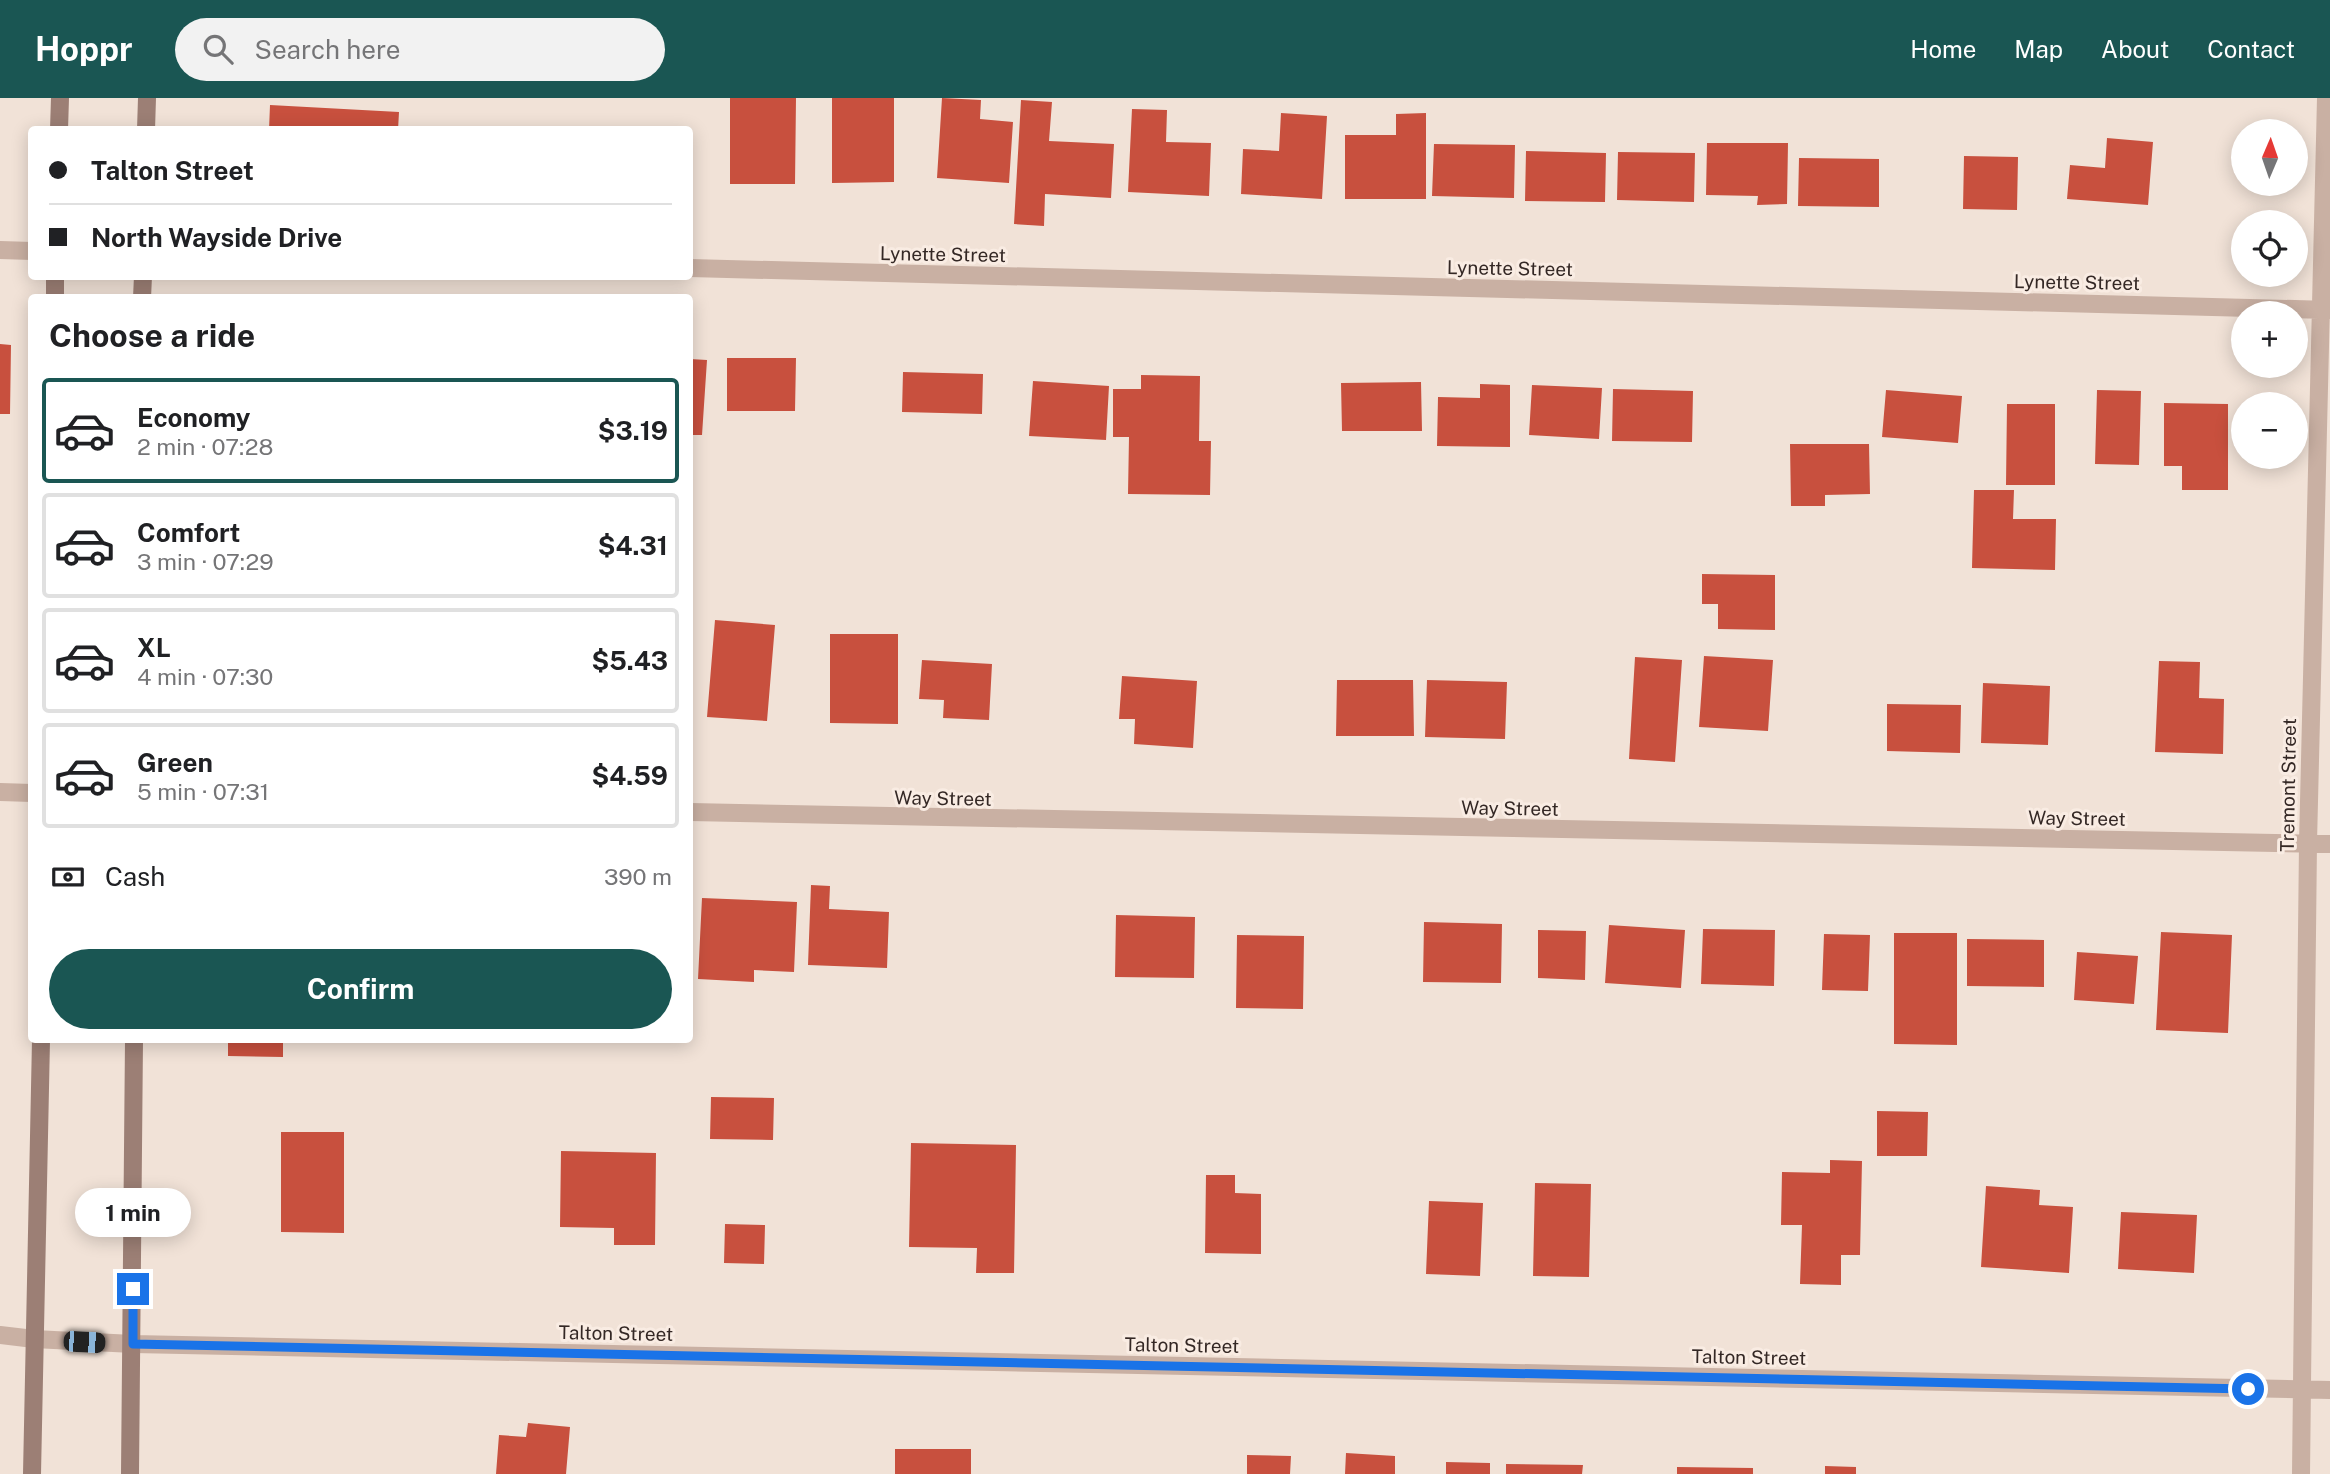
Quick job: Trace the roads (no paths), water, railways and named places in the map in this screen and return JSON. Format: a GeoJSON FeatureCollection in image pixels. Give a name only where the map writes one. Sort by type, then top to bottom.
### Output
{"type":"FeatureCollection","features":[{"type":"Feature","properties":{"kind":"main road"},"geometry":{"type":"LineString","coordinates":[[59,126],[60,98]]}},
{"type":"Feature","properties":{"kind":"main road"},"geometry":{"type":"LineString","coordinates":[[146,126],[147,98]]}},
{"type":"Feature","properties":{"kind":"main road"},"geometry":{"type":"LineString","coordinates":[[32,1474],[41,1043]]}},
{"type":"Feature","properties":{"kind":"main road"},"geometry":{"type":"LineString","coordinates":[[130,1474],[134,1043]]}},
{"type":"Feature","properties":{"kind":"street","name":"Tremont Street"},"geometry":{"type":"LineString","coordinates":[[2301,1474],[2308,843],[2326,309],[2326,98]]}},
{"type":"Feature","properties":{"kind":"street"},"geometry":{"type":"LineString","coordinates":[[0,250],[28,250]]}},
{"type":"Feature","properties":{"kind":"street","name":"Lynette Street"},"geometry":{"type":"LineString","coordinates":[[693,268],[2326,309]]}},
{"type":"Feature","properties":{"kind":"street"},"geometry":{"type":"LineString","coordinates":[[0,792],[28,793]]}},
{"type":"Feature","properties":{"kind":"street","name":"Way Street"},"geometry":{"type":"LineString","coordinates":[[693,812],[2330,844]]}},
{"type":"Feature","properties":{"kind":"street","name":"Talton Street"},"geometry":{"type":"LineString","coordinates":[[0,1335],[133,1344],[2330,1390]]}}]}
